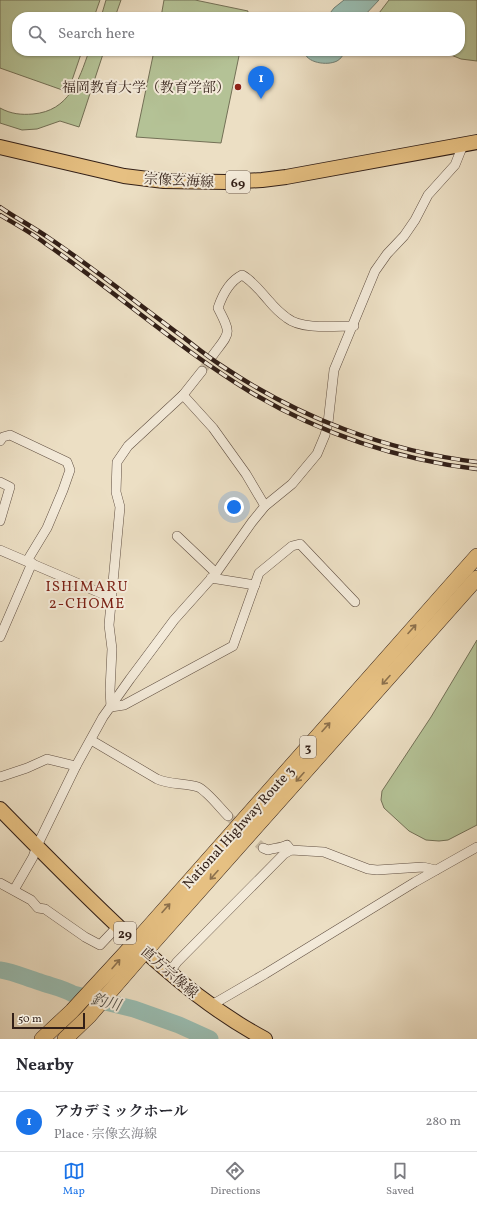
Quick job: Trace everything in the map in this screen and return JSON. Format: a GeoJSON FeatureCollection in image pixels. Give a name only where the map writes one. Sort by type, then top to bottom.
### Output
{"type":"FeatureCollection","features":[{"type":"Feature","properties":{"kind":"highway","name":"National Highway Route 3"},"geometry":{"type":"LineString","coordinates":[[65,1039],[89,1016],[118,984],[135,953],[145,941],[477,556]]}},
{"type":"Feature","properties":{"kind":"highway","name":"National Highway Route 3"},"geometry":{"type":"LineString","coordinates":[[145,941],[477,578]]}},
{"type":"Feature","properties":{"kind":"highway","name":"National Highway Route 3"},"geometry":{"type":"LineString","coordinates":[[42,1039],[72,1011],[102,979],[135,953]]}},
{"type":"Feature","properties":{"kind":"main road","name":"宗像玄海線"},"geometry":{"type":"LineString","coordinates":[[0,147],[124,176],[164,181],[226,182],[286,177],[477,142]]}},
{"type":"Feature","properties":{"kind":"main road","name":"直方宗像線"},"geometry":{"type":"LineString","coordinates":[[0,809],[118,926],[169,973],[210,1006],[265,1039]]}},
{"type":"Feature","properties":{"kind":"street"},"geometry":{"type":"LineString","coordinates":[[14,890],[33,857],[36,846],[76,766],[103,717],[130,678],[174,620],[213,576],[265,506],[292,484],[318,454],[328,423],[334,370],[354,326],[375,271],[404,236],[415,220],[428,195],[455,165],[463,145]]}},
{"type":"Feature","properties":{"kind":"street"},"geometry":{"type":"LineString","coordinates":[[213,355],[228,335],[227,325],[218,308],[222,298],[236,278],[242,275],[250,279],[287,319],[298,324],[316,326],[354,326]]}},
{"type":"Feature","properties":{"kind":"street"},"geometry":{"type":"LineString","coordinates":[[111,707],[110,690],[112,649],[110,625],[120,507],[116,492],[117,462],[128,446],[183,395],[202,371]]}},
{"type":"Feature","properties":{"kind":"street"},"geometry":{"type":"LineString","coordinates":[[183,395],[213,428],[246,474],[265,506]]}},
{"type":"Feature","properties":{"kind":"street"},"geometry":{"type":"LineString","coordinates":[[0,441],[3,437],[10,435],[67,462],[70,470],[47,528],[29,562],[0,637]]}},
{"type":"Feature","properties":{"kind":"street"},"geometry":{"type":"LineString","coordinates":[[0,482],[10,487],[0,521]]}},
{"type":"Feature","properties":{"kind":"street"},"geometry":{"type":"LineString","coordinates":[[178,536],[213,576],[255,585]]}},
{"type":"Feature","properties":{"kind":"street"},"geometry":{"type":"LineString","coordinates":[[111,707],[124,705],[233,646],[259,573],[292,546],[300,544],[355,602]]}},
{"type":"Feature","properties":{"kind":"street"},"geometry":{"type":"LineString","coordinates":[[0,550],[112,598]]}},
{"type":"Feature","properties":{"kind":"street"},"geometry":{"type":"LineString","coordinates":[[91,740],[157,779],[167,783],[197,787],[203,790],[228,816]]}},
{"type":"Feature","properties":{"kind":"street"},"geometry":{"type":"LineString","coordinates":[[0,777],[27,768],[47,759],[76,766]]}},
{"type":"Feature","properties":{"kind":"street"},"geometry":{"type":"LineString","coordinates":[[263,848],[268,850],[287,846],[291,850]]}},
{"type":"Feature","properties":{"kind":"street"},"geometry":{"type":"LineString","coordinates":[[210,1006],[436,870],[477,847]]}},
{"type":"Feature","properties":{"kind":"street"},"geometry":{"type":"LineString","coordinates":[[169,973],[182,956],[284,854],[291,850],[324,852],[368,869],[377,870],[423,867],[436,870]]}},
{"type":"Feature","properties":{"kind":"street"},"geometry":{"type":"LineString","coordinates":[[0,883],[31,900],[38,908],[45,909],[85,937],[100,945],[118,926]]}},
{"type":"Feature","properties":{"kind":"green space"},"geometry":{"type":"Polygon","coordinates":[[[0,0],[100,0],[96,12],[12,12],[12,56],[80,56],[68,92],[0,68],[0,0]]]}},
{"type":"Feature","properties":{"kind":"green space"},"geometry":{"type":"Polygon","coordinates":[[[106,0],[121,0],[117,12],[102,12],[106,0]]]}},
{"type":"Feature","properties":{"kind":"green space"},"geometry":{"type":"Polygon","coordinates":[[[164,0],[195,0],[248,11],[248,12],[162,12],[164,0]]]}},
{"type":"Feature","properties":{"kind":"green space"},"geometry":{"type":"Polygon","coordinates":[[[389,0],[477,0],[477,61],[461,59],[454,56],[465,56],[465,12],[380,12],[389,0]]]}},
{"type":"Feature","properties":{"kind":"green space"},"geometry":{"type":"Polygon","coordinates":[[[87,56],[102,56],[79,127],[60,121],[37,129],[22,130],[0,123],[0,108],[16,114],[33,114],[45,112],[56,107],[71,92],[81,73],[87,56]]]}},
{"type":"Feature","properties":{"kind":"green space"},"geometry":{"type":"Polygon","coordinates":[[[153,56],[239,56],[221,143],[136,137],[153,56]]]}},
{"type":"Feature","properties":{"kind":"green space"},"geometry":{"type":"Polygon","coordinates":[[[477,640],[477,825],[448,840],[426,840],[409,831],[384,808],[381,800],[382,791],[431,717],[477,640]]]}},
{"type":"Feature","properties":{"kind":"water"},"geometry":{"type":"Polygon","coordinates":[[[344,0],[379,0],[368,12],[331,12],[344,0]]]}},
{"type":"Feature","properties":{"kind":"water"},"geometry":{"type":"Polygon","coordinates":[[[307,56],[342,56],[338,60],[328,63],[313,61],[307,56]]]}},
{"type":"Feature","properties":{"kind":"waterway","name":"釣川"},"geometry":{"type":"LineString","coordinates":[[0,970],[35,980],[73,994],[134,1009],[179,1025],[210,1039]]}},
{"type":"Feature","properties":{"kind":"tunnel"},"geometry":{"type":"LineString","coordinates":[[202,371],[213,355]]}},
{"type":"Feature","properties":{"kind":"tunnel"},"geometry":{"type":"LineString","coordinates":[[228,816],[263,848]]}},
{"type":"Feature","properties":{"kind":"railway"},"geometry":{"type":"LineString","coordinates":[[0,207],[43,234],[83,262],[217,363],[281,401],[312,416],[376,440],[409,450],[477,462]]}},
{"type":"Feature","properties":{"kind":"railway"},"geometry":{"type":"LineString","coordinates":[[0,215],[35,236],[72,262],[173,339],[225,376],[278,407],[304,420],[360,443],[418,459],[477,469]]}},
{"type":"Feature","properties":{"kind":"place","name":"福岡教育大学（教育学部）"},"geometry":{"type":"Point","coordinates":[238,87]}},
{"type":"Feature","properties":{"kind":"place","name":"アカデミックホール"},"geometry":{"type":"Point","coordinates":[261,99]}},
{"type":"Feature","properties":{"kind":"district","name":"ISHIMARU 2-CHOME"},"geometry":{"type":"Point","coordinates":[87,594]}}]}
